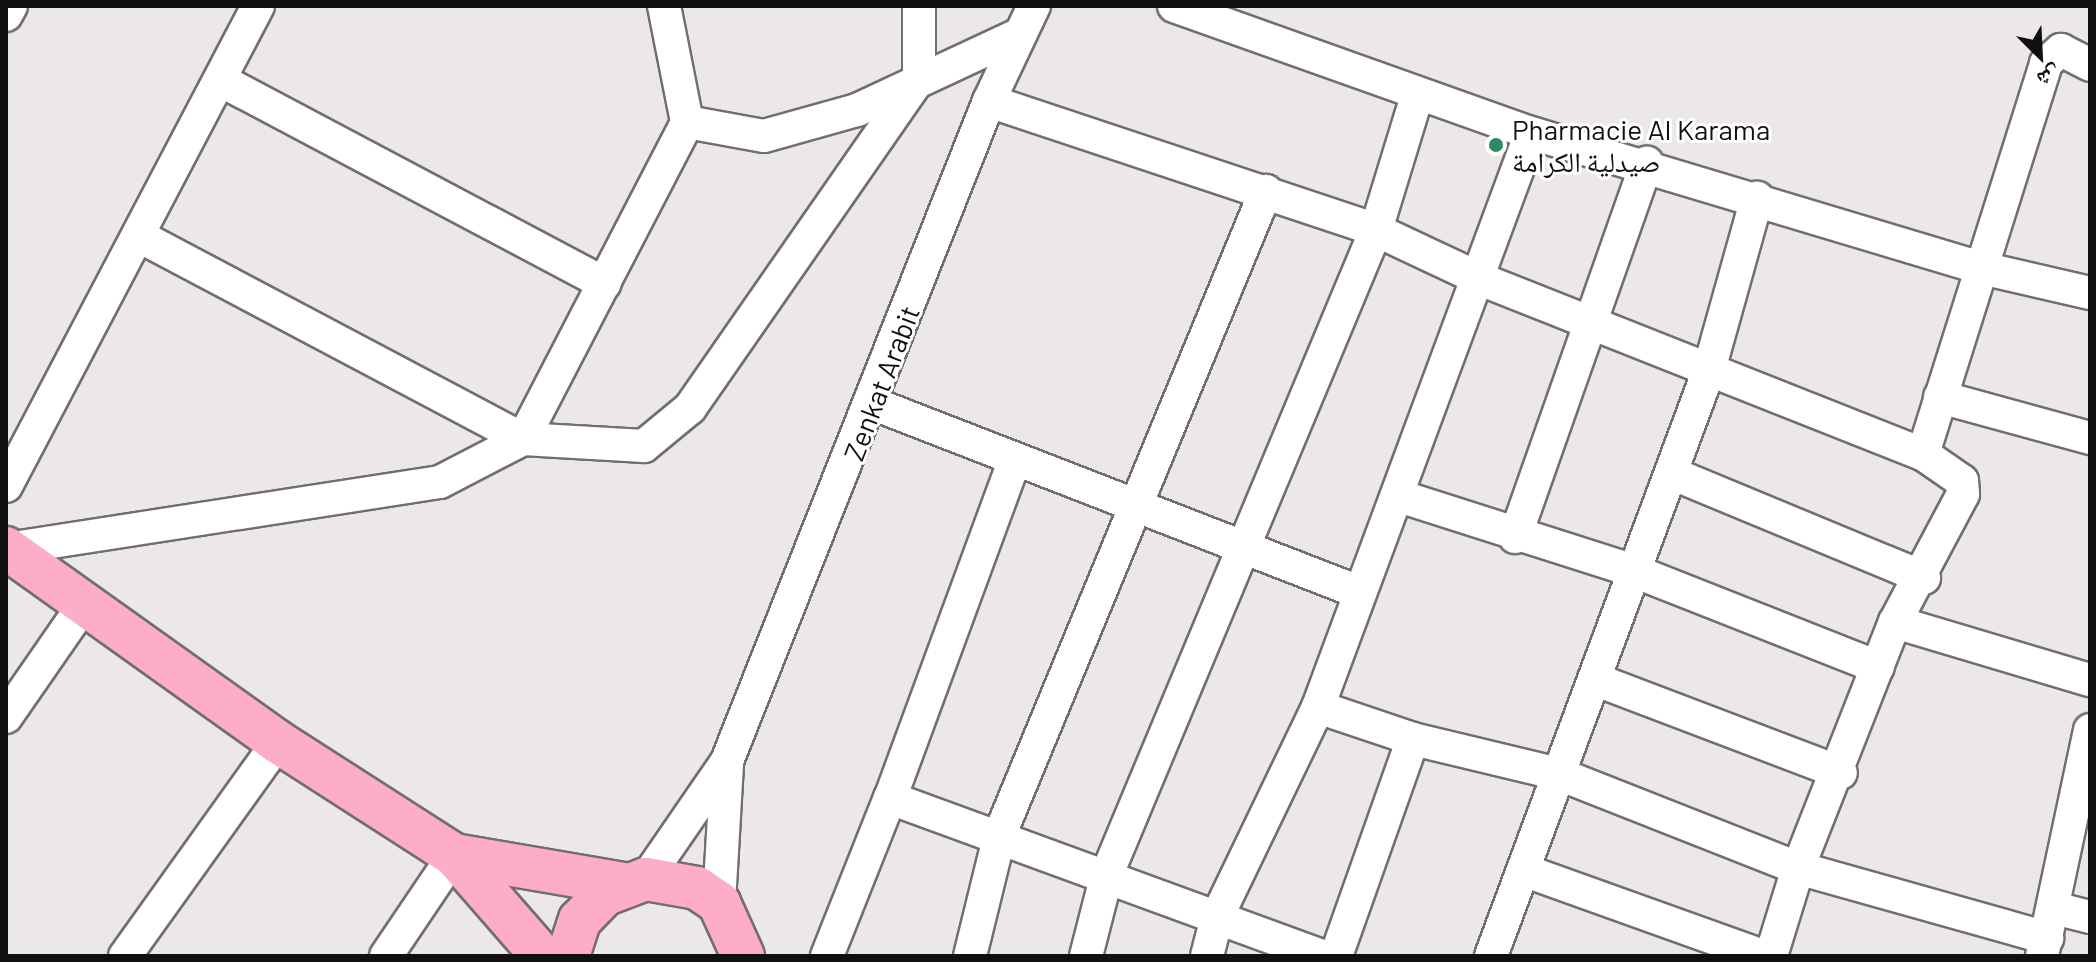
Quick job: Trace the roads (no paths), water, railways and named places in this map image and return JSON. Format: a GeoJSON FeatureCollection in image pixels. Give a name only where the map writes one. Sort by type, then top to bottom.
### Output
{"type":"FeatureCollection","features":[{"type":"Feature","properties":{"kind":"main road"},"geometry":{"type":"LineString","coordinates":[[7,549],[278,742],[454,855],[542,956]]}},
{"type":"Feature","properties":{"kind":"main road"},"geometry":{"type":"LineString","coordinates":[[454,855],[697,888],[719,903],[750,952]]}},
{"type":"Feature","properties":{"kind":"main road"},"geometry":{"type":"LineString","coordinates":[[568,956],[580,920],[635,881]]}},
{"type":"Feature","properties":{"kind":"street"},"geometry":{"type":"LineString","coordinates":[[6,15],[11,6]]}},
{"type":"Feature","properties":{"kind":"street"},"geometry":{"type":"LineString","coordinates":[[6,486],[141,237],[258,6]]}},
{"type":"Feature","properties":{"kind":"street"},"geometry":{"type":"LineString","coordinates":[[7,549],[440,482],[523,439],[687,122],[664,6]]}},
{"type":"Feature","properties":{"kind":"street"},"geometry":{"type":"LineString","coordinates":[[141,237],[523,439],[614,450],[644,446],[670,430],[813,239],[919,79],[919,6]]}},
{"type":"Feature","properties":{"kind":"street","name":"Zenkat Arabit"},"geometry":{"type":"LineString","coordinates":[[727,761],[874,404],[989,101],[1034,6]]}},
{"type":"Feature","properties":{"kind":"street"},"geometry":{"type":"LineString","coordinates":[[1174,6],[1417,96],[1531,133],[1647,163],[1977,267],[2090,293]]}},
{"type":"Feature","properties":{"kind":"street"},"geometry":{"type":"LineString","coordinates":[[687,122],[764,136],[857,110],[1018,35]]}},
{"type":"Feature","properties":{"kind":"street"},"geometry":{"type":"LineString","coordinates":[[1923,454],[1977,267],[2046,63],[2061,50],[2090,65]]}},
{"type":"Feature","properties":{"kind":"street"},"geometry":{"type":"LineString","coordinates":[[222,81],[605,284]]}},
{"type":"Feature","properties":{"kind":"street"},"geometry":{"type":"LineString","coordinates":[[1086,956],[1107,874],[1240,548],[1376,230],[1417,96]]}},
{"type":"Feature","properties":{"kind":"street"},"geometry":{"type":"LineString","coordinates":[[989,101],[1376,230],[1480,279],[1593,321],[1923,454],[1964,487],[1924,578],[1895,622],[1841,773],[1798,868],[1771,956]]}},
{"type":"Feature","properties":{"kind":"street"},"geometry":{"type":"LineString","coordinates":[[1207,956],[1217,917],[1318,707],[1356,591],[1399,496],[1531,133]]}},
{"type":"Feature","properties":{"kind":"street"},"geometry":{"type":"LineString","coordinates":[[1515,537],[1647,163]]}},
{"type":"Feature","properties":{"kind":"street"},"geometry":{"type":"LineString","coordinates":[[970,956],[1000,834],[1266,191]]}},
{"type":"Feature","properties":{"kind":"street"},"geometry":{"type":"LineString","coordinates":[[1491,956],[1709,370],[1757,198]]}},
{"type":"Feature","properties":{"kind":"street"},"geometry":{"type":"LineString","coordinates":[[1940,397],[2090,438]]}},
{"type":"Feature","properties":{"kind":"street"},"geometry":{"type":"LineString","coordinates":[[874,404],[1356,591]]}},
{"type":"Feature","properties":{"kind":"street"},"geometry":{"type":"LineString","coordinates":[[827,956],[890,798],[1015,459]]}},
{"type":"Feature","properties":{"kind":"street"},"geometry":{"type":"LineString","coordinates":[[1671,473],[1924,578]]}},
{"type":"Feature","properties":{"kind":"street"},"geometry":{"type":"LineString","coordinates":[[1399,496],[1515,537],[1634,571],[1878,667]]}},
{"type":"Feature","properties":{"kind":"street"},"geometry":{"type":"LineString","coordinates":[[6,717],[83,606]]}},
{"type":"Feature","properties":{"kind":"street"},"geometry":{"type":"LineString","coordinates":[[1895,622],[2090,680]]}},
{"type":"Feature","properties":{"kind":"street"},"geometry":{"type":"LineString","coordinates":[[1594,679],[1841,773]]}},
{"type":"Feature","properties":{"kind":"street"},"geometry":{"type":"LineString","coordinates":[[1318,707],[1413,739],[1559,774],[1798,868],[2048,934],[2090,917]]}},
{"type":"Feature","properties":{"kind":"street"},"geometry":{"type":"LineString","coordinates":[[2048,934],[2090,730]]}},
{"type":"Feature","properties":{"kind":"street"},"geometry":{"type":"LineString","coordinates":[[1336,956],[1413,739]]}},
{"type":"Feature","properties":{"kind":"street"},"geometry":{"type":"LineString","coordinates":[[125,956],[278,742]]}},
{"type":"Feature","properties":{"kind":"street"},"geometry":{"type":"LineString","coordinates":[[635,881],[727,761]]}},
{"type":"Feature","properties":{"kind":"street"},"geometry":{"type":"LineString","coordinates":[[719,903],[727,761]]}},
{"type":"Feature","properties":{"kind":"street"},"geometry":{"type":"LineString","coordinates":[[890,798],[1000,834],[1322,956]]}},
{"type":"Feature","properties":{"kind":"street"},"geometry":{"type":"LineString","coordinates":[[386,956],[454,855]]}},
{"type":"Feature","properties":{"kind":"street"},"geometry":{"type":"LineString","coordinates":[[1523,870],[1763,956]]}},
{"type":"Feature","properties":{"kind":"place","name":"Pharmacie Al Karama صيدلية الكرامة"},"geometry":{"type":"Point","coordinates":[1496,145]}}]}
